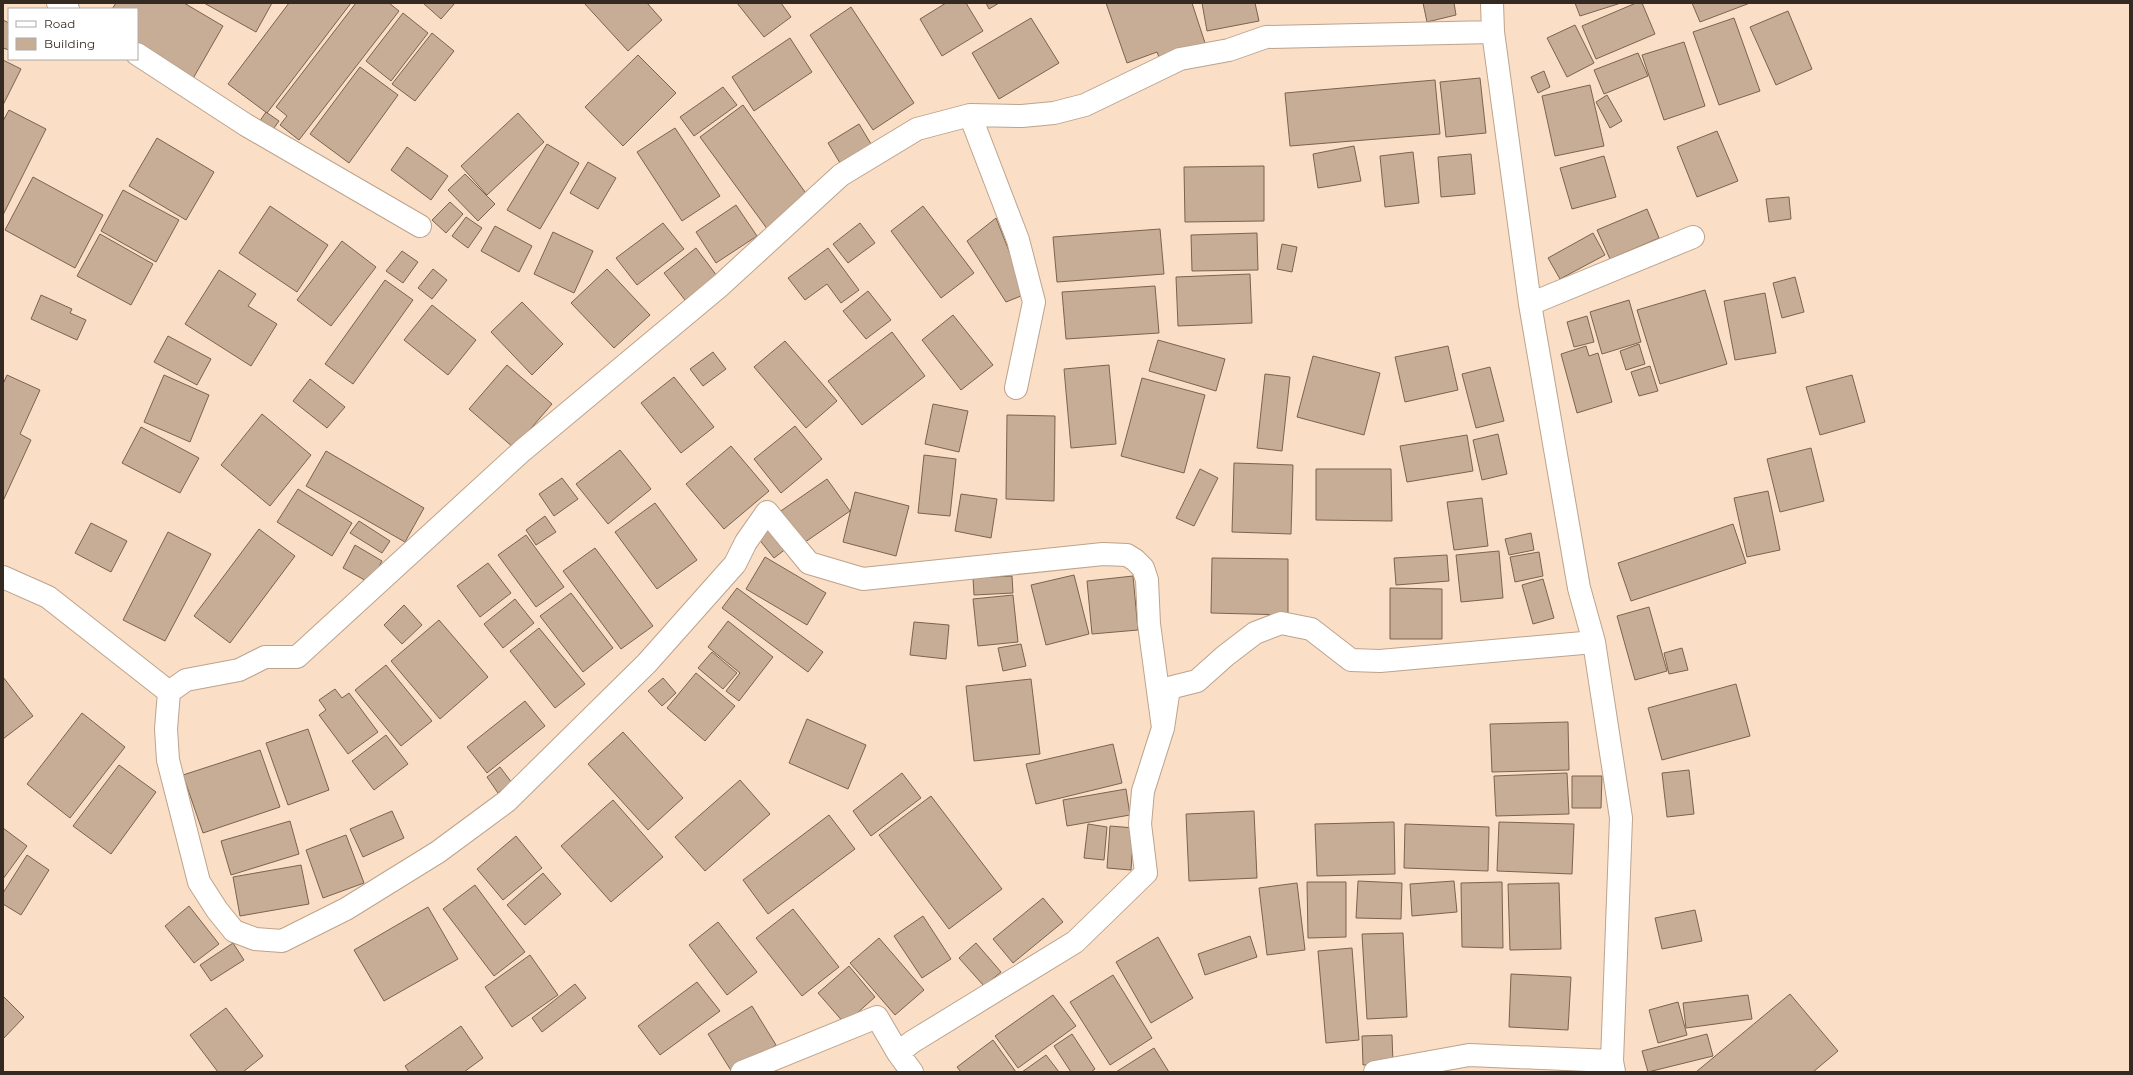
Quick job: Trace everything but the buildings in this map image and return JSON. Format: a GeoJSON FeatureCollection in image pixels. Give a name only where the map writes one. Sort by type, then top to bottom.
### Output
{"type":"FeatureCollection","features":[{"type":"Feature","properties":{"kind":"street"},"geometry":{"type":"LineString","coordinates":[[1375,1072],[1469,1055],[1613,1066],[1620,818],[1594,642],[1579,588],[1530,304],[1493,32],[1492,3]]}},
{"type":"Feature","properties":{"kind":"street"},"geometry":{"type":"LineString","coordinates":[[169,692],[186,680],[238,670],[265,657],[297,657],[522,451],[721,285],[841,175],[917,129],[970,115],[1022,116],[1054,113],[1085,105],[1180,59],[1228,50],[1266,37],[1493,32]]}},
{"type":"Feature","properties":{"kind":"street"},"geometry":{"type":"LineString","coordinates":[[138,55],[246,125],[420,226]]}},
{"type":"Feature","properties":{"kind":"street"},"geometry":{"type":"LineString","coordinates":[[970,115],[1018,240],[1034,302],[1016,388]]}},
{"type":"Feature","properties":{"kind":"street"},"geometry":{"type":"LineString","coordinates":[[1530,304],[1693,237]]}},
{"type":"Feature","properties":{"kind":"street"},"geometry":{"type":"LineString","coordinates":[[169,692],[166,729],[168,760],[199,882],[217,910],[234,931],[255,939],[282,941],[353,905],[438,852],[507,801],[647,663],[735,564],[746,542],[767,512],[809,563],[863,579],[1103,554],[1127,555],[1143,568],[1147,580],[1150,624],[1163,728]]}},
{"type":"Feature","properties":{"kind":"street"},"geometry":{"type":"LineString","coordinates":[[3,577],[48,597],[169,692]]}},
{"type":"Feature","properties":{"kind":"street"},"geometry":{"type":"LineString","coordinates":[[898,1053],[912,1042],[1075,942],[1146,873],[1140,824],[1143,791],[1163,728],[1169,688],[1197,681],[1225,656],[1255,633],[1281,623],[1311,629],[1351,660],[1380,661],[1594,642]]}},
{"type":"Feature","properties":{"kind":"street"},"geometry":{"type":"LineString","coordinates":[[742,1072],[876,1017],[898,1053],[912,1072]]}}]}
